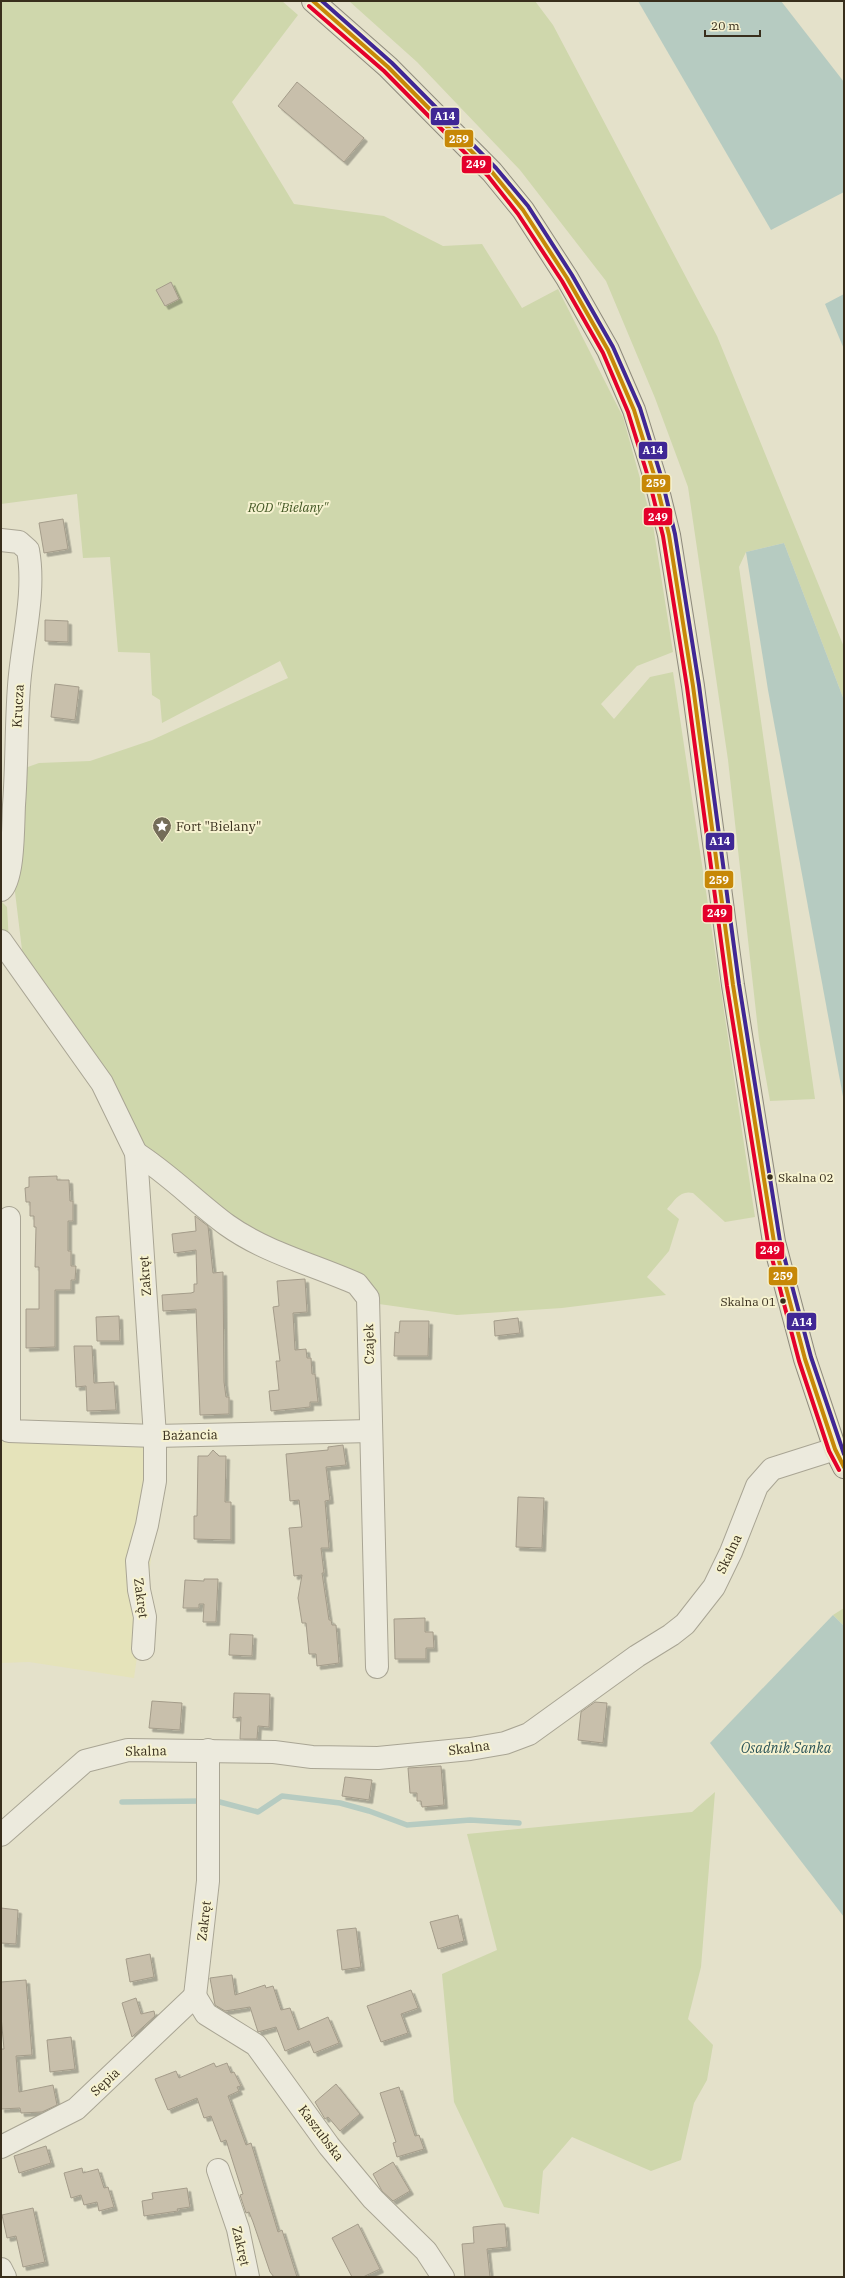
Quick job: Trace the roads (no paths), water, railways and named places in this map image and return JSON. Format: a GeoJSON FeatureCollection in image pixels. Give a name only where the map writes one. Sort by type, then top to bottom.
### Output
{"type":"FeatureCollection","features":[{"type":"Feature","properties":{"kind":"main road"},"geometry":{"type":"LineString","coordinates":[[313,1],[388,67],[492,172],[523,210],[567,278],[608,350],[634,410],[655,478],[669,535],[693,686],[733,985],[774,1242],[805,1359],[840,1458]]}},
{"type":"Feature","properties":{"kind":"street","name":"Krucza"},"geometry":{"type":"LineString","coordinates":[[1,540],[19,542],[28,550],[31,581],[19,686],[18,758],[10,866],[5,888],[1,890]]}},
{"type":"Feature","properties":{"kind":"street","name":"Zakręt"},"geometry":{"type":"LineString","coordinates":[[1,941],[102,1083],[136,1153],[155,1436],[155,1481],[147,1525],[137,1562],[139,1590],[145,1617],[143,1649]]}},
{"type":"Feature","properties":{"kind":"street","name":"Czajek"},"geometry":{"type":"LineString","coordinates":[[136,1153],[154,1164],[228,1225],[256,1242],[358,1284],[368,1298],[377,1667]]}},
{"type":"Feature","properties":{"kind":"street","name":"Bażancia"},"geometry":{"type":"LineString","coordinates":[[9,1218],[9,1431],[155,1436],[371,1431]]}},
{"type":"Feature","properties":{"kind":"street","name":"Skalna"},"geometry":{"type":"LineString","coordinates":[[1,1835],[85,1761],[128,1750],[274,1752],[312,1757],[378,1758],[470,1749],[504,1743],[528,1734],[685,1624],[714,1587],[731,1552],[757,1486],[765,1475],[772,1469],[840,1458]]}},
{"type":"Feature","properties":{"kind":"street","name":"Zakręt"},"geometry":{"type":"LineString","coordinates":[[195,1996],[208,1881],[208,1750]]}},
{"type":"Feature","properties":{"kind":"street","name":"Sępia"},"geometry":{"type":"LineString","coordinates":[[1,2147],[76,2109],[195,1996]]}},
{"type":"Feature","properties":{"kind":"street","name":"Kaszubska"},"geometry":{"type":"LineString","coordinates":[[195,1996],[206,2014],[256,2045],[329,2146],[373,2199],[426,2251],[443,2277]]}},
{"type":"Feature","properties":{"kind":"street","name":"Zakręt"},"geometry":{"type":"LineString","coordinates":[[218,2170],[238,2229],[248,2277]]}},
{"type":"Feature","properties":{"kind":"street"},"geometry":{"type":"LineString","coordinates":[[1,2269],[5,2277]]}},
{"type":"Feature","properties":{"kind":"water"},"geometry":{"type":"Polygon","coordinates":[[[638,1],[781,1],[844,82],[844,192],[771,230],[638,1]]]}},
{"type":"Feature","properties":{"kind":"water"},"geometry":{"type":"Polygon","coordinates":[[[844,294],[844,349],[825,304],[844,294]]]}},
{"type":"Feature","properties":{"kind":"water"},"geometry":{"type":"Polygon","coordinates":[[[784,543],[844,700],[844,1102],[768,690],[746,552],[784,543]]]}},
{"type":"Feature","properties":{"kind":"water","name":"Osadnik Sanka"},"geometry":{"type":"Polygon","coordinates":[[[833,1615],[844,1626],[844,1917],[710,1743],[833,1615]]]}},
{"type":"Feature","properties":{"kind":"waterway"},"geometry":{"type":"LineString","coordinates":[[216,1801],[258,1812],[282,1796],[340,1803],[369,1811],[407,1825],[470,1820],[519,1823]]}},
{"type":"Feature","properties":{"kind":"waterway"},"geometry":{"type":"LineString","coordinates":[[122,1802],[202,1801]]}},
{"type":"Feature","properties":{"kind":"place","name":"Fort \"Bielany\""},"geometry":{"type":"Point","coordinates":[162,843]}},
{"type":"Feature","properties":{"kind":"place","name":"Skalna 02"},"geometry":{"type":"Point","coordinates":[770,1177]}},
{"type":"Feature","properties":{"kind":"place","name":"Skalna 01"},"geometry":{"type":"Point","coordinates":[783,1301]}},
{"type":"Feature","properties":{"kind":"park label","name":"ROD \"Bielany\""},"geometry":{"type":"Point","coordinates":[288,507]}}]}
